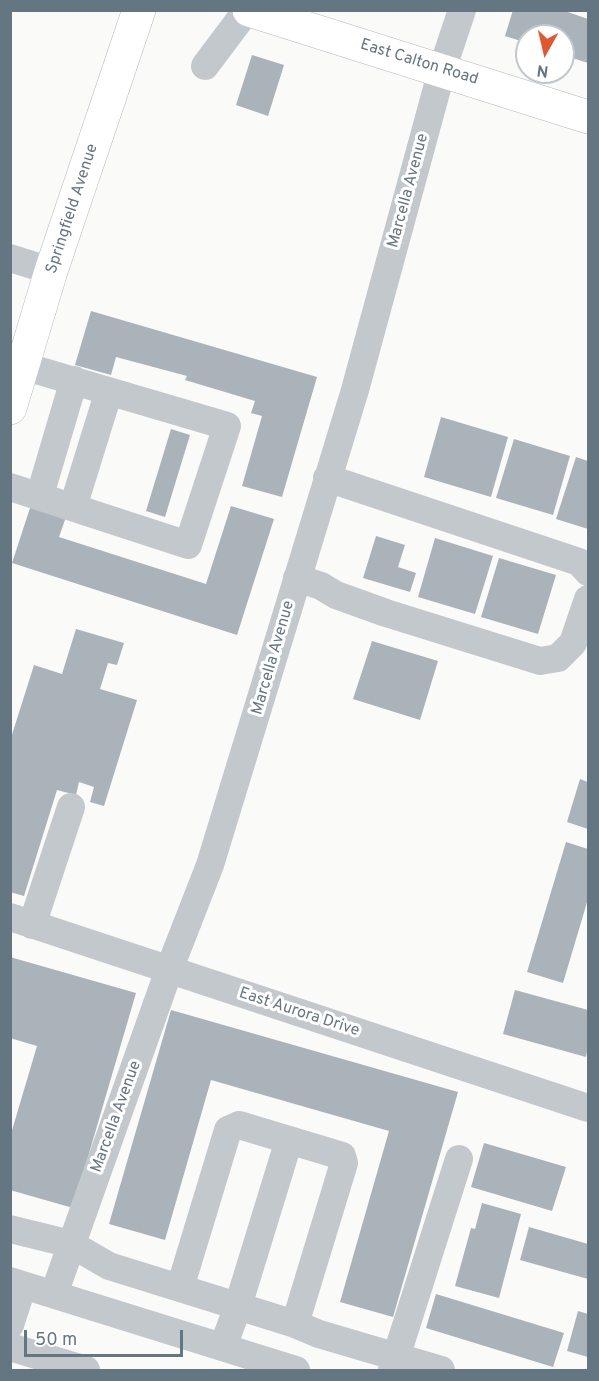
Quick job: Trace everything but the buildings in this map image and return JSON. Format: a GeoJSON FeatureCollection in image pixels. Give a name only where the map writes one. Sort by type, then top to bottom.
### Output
{"type":"FeatureCollection","features":[{"type":"Feature","properties":{"kind":"main road","name":"Springfield Avenue"},"geometry":{"type":"LineString","coordinates":[[10,408],[51,271],[139,10]]}},
{"type":"Feature","properties":{"kind":"main road","name":"East Calton Road"},"geometry":{"type":"LineString","coordinates":[[248,10],[588,117]]}},
{"type":"Feature","properties":{"kind":"street"},"geometry":{"type":"LineString","coordinates":[[205,66],[248,10]]}},
{"type":"Feature","properties":{"kind":"street","name":"Marcella Avenue"},"geometry":{"type":"LineString","coordinates":[[54,1294],[169,970],[210,865],[258,714],[355,390],[442,70],[462,10]]}},
{"type":"Feature","properties":{"kind":"street"},"geometry":{"type":"LineString","coordinates":[[10,258],[51,271]]}},
{"type":"Feature","properties":{"kind":"street"},"geometry":{"type":"LineString","coordinates":[[10,487],[188,545],[227,426],[23,366]]}},
{"type":"Feature","properties":{"kind":"street"},"geometry":{"type":"LineString","coordinates":[[40,495],[74,380]]}},
{"type":"Feature","properties":{"kind":"street"},"geometry":{"type":"LineString","coordinates":[[73,507],[109,391]]}},
{"type":"Feature","properties":{"kind":"street"},"geometry":{"type":"LineString","coordinates":[[327,478],[579,562],[588,572]]}},
{"type":"Feature","properties":{"kind":"street"},"geometry":{"type":"LineString","coordinates":[[297,578],[386,613],[540,661],[558,658],[573,643],[588,599]]}},
{"type":"Feature","properties":{"kind":"street"},"geometry":{"type":"LineString","coordinates":[[21,921],[71,807]]}},
{"type":"Feature","properties":{"kind":"street","name":"East Aurora Drive"},"geometry":{"type":"LineString","coordinates":[[21,921],[588,1108]]}},
{"type":"Feature","properties":{"kind":"street"},"geometry":{"type":"LineString","coordinates":[[180,1288],[228,1130],[239,1125],[342,1156],[344,1163],[295,1324]]}},
{"type":"Feature","properties":{"kind":"street"},"geometry":{"type":"LineString","coordinates":[[227,1356],[238,1306],[289,1140]]}},
{"type":"Feature","properties":{"kind":"street"},"geometry":{"type":"LineString","coordinates":[[393,1364],[459,1159]]}},
{"type":"Feature","properties":{"kind":"street"},"geometry":{"type":"LineString","coordinates":[[10,1229],[71,1244],[109,1266],[295,1324],[393,1364],[441,1371]]}},
{"type":"Feature","properties":{"kind":"street"},"geometry":{"type":"LineString","coordinates":[[10,1325],[17,1283],[227,1356],[296,1371]]}},
{"type":"Feature","properties":{"kind":"street"},"geometry":{"type":"LineString","coordinates":[[10,1347],[87,1371]]}}]}
